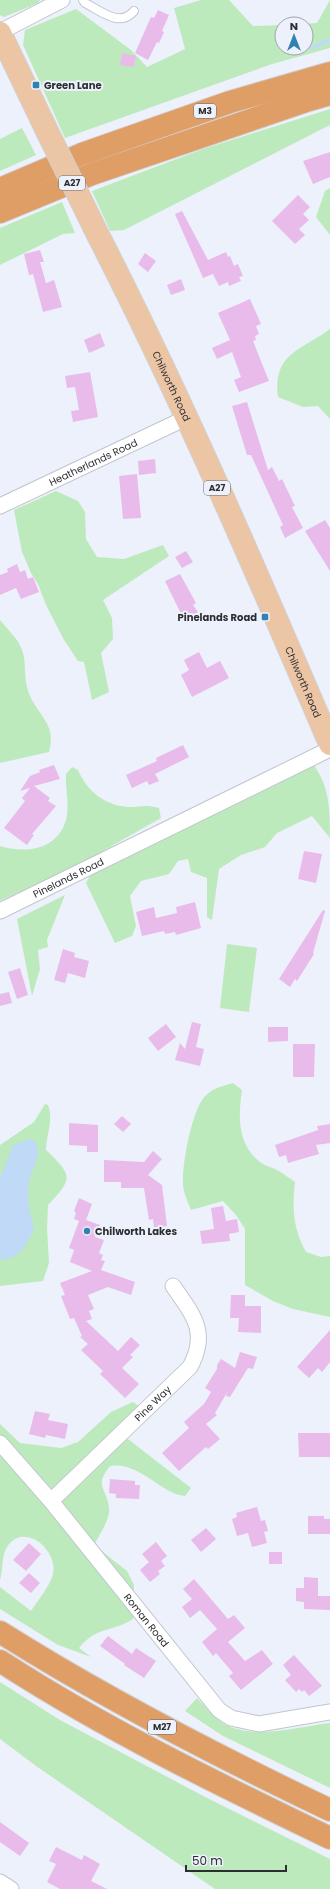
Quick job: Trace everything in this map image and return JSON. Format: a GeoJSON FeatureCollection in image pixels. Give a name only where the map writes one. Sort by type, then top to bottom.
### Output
{"type":"FeatureCollection","features":[{"type":"Feature","properties":{"kind":"highway","name":"M3"},"geometry":{"type":"LineString","coordinates":[[0,189],[82,154],[230,102],[330,73]]}},
{"type":"Feature","properties":{"kind":"highway","name":"M3"},"geometry":{"type":"LineString","coordinates":[[0,212],[92,174],[330,94]]}},
{"type":"Feature","properties":{"kind":"highway","name":"M27"},"geometry":{"type":"LineString","coordinates":[[0,1632],[37,1656],[149,1720],[330,1810]]}},
{"type":"Feature","properties":{"kind":"highway","name":"M27"},"geometry":{"type":"LineString","coordinates":[[0,1662],[25,1678],[137,1741],[330,1838]]}},
{"type":"Feature","properties":{"kind":"main road","name":"Chilworth Road"},"geometry":{"type":"LineString","coordinates":[[0,33],[186,418],[272,608],[330,744]]}},
{"type":"Feature","properties":{"kind":"street"},"geometry":{"type":"LineString","coordinates":[[0,33],[62,0]]}},
{"type":"Feature","properties":{"kind":"street","name":"Heatherlands Road"},"geometry":{"type":"LineString","coordinates":[[0,506],[186,418]]}},
{"type":"Feature","properties":{"kind":"street","name":"Pinelands Road"},"geometry":{"type":"LineString","coordinates":[[0,911],[330,749]]}},
{"type":"Feature","properties":{"kind":"street","name":"Pine Way"},"geometry":{"type":"LineString","coordinates":[[51,1501],[190,1367],[196,1356],[199,1333],[195,1319],[173,1286]]}},
{"type":"Feature","properties":{"kind":"street","name":"Roman Road"},"geometry":{"type":"LineString","coordinates":[[0,1443],[51,1501],[197,1684],[225,1714],[231,1718],[243,1722],[259,1724],[330,1712]]}},
{"type":"Feature","properties":{"kind":"street"},"geometry":{"type":"LineString","coordinates":[[0,1882],[11,1889]]}},
{"type":"Feature","properties":{"kind":"lane"},"geometry":{"type":"LineString","coordinates":[[83,0],[85,3],[109,16],[120,20],[129,17],[134,11]]}},
{"type":"Feature","properties":{"kind":"green space"},"geometry":{"type":"Polygon","coordinates":[[[0,0],[40,0],[38,3],[4,17],[0,15],[0,0]]]}},
{"type":"Feature","properties":{"kind":"green space"},"geometry":{"type":"Polygon","coordinates":[[[201,0],[229,0],[253,26],[274,25],[274,56],[301,56],[272,64],[65,138],[23,45],[25,30],[76,9],[131,50],[147,67],[185,49],[174,8],[201,0]]]}},
{"type":"Feature","properties":{"kind":"green space"},"geometry":{"type":"Polygon","coordinates":[[[330,0],[330,48],[314,52],[314,23],[317,23],[330,0]]]}},
{"type":"Feature","properties":{"kind":"green space"},"geometry":{"type":"Polygon","coordinates":[[[330,109],[330,125],[124,230],[110,231],[92,191],[203,149],[330,109]]]}},
{"type":"Feature","properties":{"kind":"green space"},"geometry":{"type":"Polygon","coordinates":[[[22,128],[36,155],[0,171],[0,139],[22,128]]]}},
{"type":"Feature","properties":{"kind":"green space"},"geometry":{"type":"Polygon","coordinates":[[[330,188],[330,235],[316,217],[325,191],[330,188]]]}},
{"type":"Feature","properties":{"kind":"green space"},"geometry":{"type":"Polygon","coordinates":[[[62,202],[75,233],[63,234],[0,265],[0,228],[62,202]]]}},
{"type":"Feature","properties":{"kind":"green space"},"geometry":{"type":"Polygon","coordinates":[[[330,329],[330,419],[318,406],[303,407],[278,397],[278,382],[280,371],[284,362],[299,349],[330,329]]]}},
{"type":"Feature","properties":{"kind":"green space"},"geometry":{"type":"Polygon","coordinates":[[[56,491],[78,501],[85,512],[86,539],[97,557],[124,559],[163,545],[169,556],[103,600],[112,618],[113,639],[101,653],[109,692],[92,700],[84,662],[78,661],[64,640],[22,552],[14,510],[56,491]]]}},
{"type":"Feature","properties":{"kind":"green space"},"geometry":{"type":"Polygon","coordinates":[[[0,620],[17,639],[21,648],[24,657],[27,687],[30,697],[48,725],[51,741],[49,752],[0,763],[0,620]]]}},
{"type":"Feature","properties":{"kind":"green space"},"geometry":{"type":"Polygon","coordinates":[[[313,764],[323,781],[326,790],[330,818],[330,838],[312,816],[277,833],[265,847],[241,855],[219,869],[212,920],[207,917],[207,878],[191,872],[188,859],[178,861],[169,874],[141,881],[130,896],[136,926],[132,936],[115,943],[86,883],[90,876],[313,764]]]}},
{"type":"Feature","properties":{"kind":"green space"},"geometry":{"type":"Polygon","coordinates":[[[72,767],[78,770],[86,784],[97,796],[119,806],[146,806],[159,808],[161,818],[78,865],[0,901],[0,846],[20,850],[30,849],[48,844],[56,838],[62,830],[66,820],[68,809],[66,774],[72,767]]]}},
{"type":"Feature","properties":{"kind":"green space"},"geometry":{"type":"Polygon","coordinates":[[[65,895],[47,940],[48,947],[38,950],[40,969],[32,996],[17,919],[65,895]]]}},
{"type":"Feature","properties":{"kind":"green space"},"geometry":{"type":"Polygon","coordinates":[[[227,944],[257,948],[249,1012],[220,1008],[227,944]]]}},
{"type":"Feature","properties":{"kind":"green space"},"geometry":{"type":"Polygon","coordinates":[[[233,1083],[242,1090],[240,1111],[241,1131],[248,1149],[254,1157],[263,1164],[279,1171],[295,1182],[294,1218],[298,1235],[306,1252],[321,1257],[330,1256],[330,1317],[293,1309],[273,1301],[245,1285],[245,1229],[236,1215],[223,1201],[191,1210],[184,1190],[183,1175],[188,1141],[194,1117],[202,1100],[208,1093],[216,1088],[233,1083]]]}},
{"type":"Feature","properties":{"kind":"green space"},"geometry":{"type":"Polygon","coordinates":[[[45,1104],[48,1105],[50,1111],[46,1150],[61,1165],[65,1171],[66,1177],[66,1182],[62,1189],[48,1205],[47,1228],[49,1263],[43,1281],[0,1286],[0,1145],[34,1122],[45,1104]]]}},
{"type":"Feature","properties":{"kind":"green space"},"geometry":{"type":"Polygon","coordinates":[[[133,1402],[140,1407],[119,1432],[191,1488],[185,1496],[176,1494],[131,1468],[121,1466],[110,1466],[105,1473],[102,1486],[108,1500],[109,1512],[106,1522],[94,1545],[127,1571],[134,1585],[133,1619],[99,1632],[86,1641],[79,1648],[91,1657],[58,1645],[0,1609],[0,1587],[31,1611],[50,1583],[53,1574],[53,1566],[47,1550],[41,1544],[34,1539],[26,1537],[18,1538],[11,1542],[5,1551],[0,1580],[0,1424],[20,1443],[61,1448],[78,1442],[111,1412],[133,1402]]]}},
{"type":"Feature","properties":{"kind":"green space"},"geometry":{"type":"Polygon","coordinates":[[[0,1682],[60,1720],[209,1799],[330,1859],[330,1889],[215,1889],[36,1766],[0,1739],[0,1682]]]}},
{"type":"Feature","properties":{"kind":"green space"},"geometry":{"type":"Polygon","coordinates":[[[197,1698],[220,1721],[236,1729],[262,1732],[330,1723],[330,1788],[223,1736],[185,1711],[197,1698]]]}},
{"type":"Feature","properties":{"kind":"water"},"geometry":{"type":"Polygon","coordinates":[[[31,1139],[37,1144],[38,1151],[37,1160],[30,1177],[28,1189],[29,1206],[34,1229],[29,1240],[18,1254],[7,1259],[0,1259],[0,1178],[13,1145],[31,1139]]]}},
{"type":"Feature","properties":{"kind":"building"},"geometry":{"type":"Polygon","coordinates":[[[158,10],[169,15],[162,31],[164,32],[159,43],[157,42],[148,60],[135,53],[151,17],[154,18],[158,10]]]}},
{"type":"Feature","properties":{"kind":"building"},"geometry":{"type":"Polygon","coordinates":[[[122,53],[136,56],[134,67],[120,65],[122,53]]]}},
{"type":"Feature","properties":{"kind":"building"},"geometry":{"type":"Polygon","coordinates":[[[330,152],[330,177],[313,184],[303,161],[330,152]]]}},
{"type":"Feature","properties":{"kind":"building"},"geometry":{"type":"Polygon","coordinates":[[[298,195],[310,207],[303,214],[309,220],[299,229],[305,235],[295,244],[272,221],[298,195]]]}},
{"type":"Feature","properties":{"kind":"building"},"geometry":{"type":"Polygon","coordinates":[[[182,211],[208,260],[226,252],[228,257],[230,256],[234,266],[238,264],[243,276],[239,277],[241,281],[229,286],[228,282],[219,286],[213,274],[203,278],[175,214],[182,211]]]}},
{"type":"Feature","properties":{"kind":"building"},"geometry":{"type":"Polygon","coordinates":[[[40,250],[44,262],[40,262],[46,283],[54,280],[62,307],[43,312],[33,274],[29,275],[24,254],[40,250]]]}},
{"type":"Feature","properties":{"kind":"building"},"geometry":{"type":"Polygon","coordinates":[[[145,253],[156,261],[148,272],[138,264],[145,253]]]}},
{"type":"Feature","properties":{"kind":"building"},"geometry":{"type":"Polygon","coordinates":[[[181,279],[185,290],[171,295],[167,285],[181,279]]]}},
{"type":"Feature","properties":{"kind":"building"},"geometry":{"type":"Polygon","coordinates":[[[250,299],[261,324],[256,326],[259,334],[255,336],[256,340],[253,341],[269,381],[239,392],[234,380],[241,377],[232,352],[217,359],[212,348],[230,340],[218,313],[250,299]]]}},
{"type":"Feature","properties":{"kind":"building"},"geometry":{"type":"Polygon","coordinates":[[[100,333],[105,346],[89,353],[84,340],[100,333]]]}},
{"type":"Feature","properties":{"kind":"building"},"geometry":{"type":"Polygon","coordinates":[[[90,372],[98,417],[73,422],[71,411],[79,410],[75,387],[67,388],[65,376],[90,372]]]}},
{"type":"Feature","properties":{"kind":"building"},"geometry":{"type":"Polygon","coordinates":[[[247,402],[268,470],[272,467],[279,481],[282,479],[295,506],[292,507],[303,528],[285,538],[280,527],[283,525],[251,455],[247,455],[232,406],[247,402]]]}},
{"type":"Feature","properties":{"kind":"building"},"geometry":{"type":"Polygon","coordinates":[[[155,459],[156,473],[139,475],[138,461],[155,459]]]}},
{"type":"Feature","properties":{"kind":"building"},"geometry":{"type":"Polygon","coordinates":[[[137,474],[141,518],[123,519],[119,476],[137,474]]]}},
{"type":"Feature","properties":{"kind":"building"},"geometry":{"type":"Polygon","coordinates":[[[325,520],[330,528],[330,571],[305,531],[325,520]]]}},
{"type":"Feature","properties":{"kind":"building"},"geometry":{"type":"Polygon","coordinates":[[[186,551],[193,562],[182,568],[175,557],[186,551]]]}},
{"type":"Feature","properties":{"kind":"building"},"geometry":{"type":"Polygon","coordinates":[[[17,564],[20,572],[25,570],[28,579],[33,577],[39,592],[21,599],[16,588],[0,595],[0,575],[8,572],[7,569],[17,564]]]}},
{"type":"Feature","properties":{"kind":"building"},"geometry":{"type":"Polygon","coordinates":[[[180,574],[196,603],[193,605],[198,612],[184,620],[165,581],[180,574]]]}},
{"type":"Feature","properties":{"kind":"building"},"geometry":{"type":"Polygon","coordinates":[[[199,652],[207,668],[220,661],[229,678],[192,697],[181,675],[189,670],[184,660],[199,652]]]}},
{"type":"Feature","properties":{"kind":"building"},"geometry":{"type":"Polygon","coordinates":[[[183,745],[189,757],[155,774],[159,781],[149,785],[147,781],[132,788],[126,775],[157,761],[156,758],[183,745]]]}},
{"type":"Feature","properties":{"kind":"building"},"geometry":{"type":"Polygon","coordinates":[[[54,765],[60,779],[34,786],[50,798],[48,801],[56,806],[32,834],[34,835],[27,845],[4,828],[25,801],[22,798],[30,788],[20,791],[30,776],[40,772],[39,770],[54,765]]]}},
{"type":"Feature","properties":{"kind":"building"},"geometry":{"type":"Polygon","coordinates":[[[304,851],[322,854],[316,883],[298,879],[304,851]]]}},
{"type":"Feature","properties":{"kind":"building"},"geometry":{"type":"Polygon","coordinates":[[[195,902],[201,928],[176,935],[175,932],[165,934],[164,931],[142,936],[136,912],[154,907],[156,918],[177,913],[176,907],[195,902]]]}},
{"type":"Feature","properties":{"kind":"building"},"geometry":{"type":"Polygon","coordinates":[[[323,910],[325,911],[313,953],[314,954],[297,981],[295,979],[290,987],[279,979],[323,910]]]}},
{"type":"Feature","properties":{"kind":"building"},"geometry":{"type":"Polygon","coordinates":[[[63,949],[75,953],[74,957],[89,961],[85,978],[68,973],[65,983],[54,980],[63,949]]]}},
{"type":"Feature","properties":{"kind":"building"},"geometry":{"type":"Polygon","coordinates":[[[20,968],[28,995],[17,999],[8,972],[20,968]]]}},
{"type":"Feature","properties":{"kind":"building"},"geometry":{"type":"Polygon","coordinates":[[[9,992],[12,1003],[0,1006],[0,994],[9,992]]]}},
{"type":"Feature","properties":{"kind":"building"},"geometry":{"type":"Polygon","coordinates":[[[192,1022],[201,1024],[196,1047],[204,1049],[200,1066],[175,1060],[180,1043],[185,1049],[192,1022]]]}},
{"type":"Feature","properties":{"kind":"building"},"geometry":{"type":"Polygon","coordinates":[[[166,1024],[176,1037],[158,1051],[148,1038],[166,1024]]]}},
{"type":"Feature","properties":{"kind":"building"},"geometry":{"type":"Polygon","coordinates":[[[268,1027],[288,1027],[288,1041],[268,1042],[268,1027]]]}},
{"type":"Feature","properties":{"kind":"building"},"geometry":{"type":"Polygon","coordinates":[[[293,1044],[315,1044],[314,1077],[293,1077],[293,1044]]]}},
{"type":"Feature","properties":{"kind":"building"},"geometry":{"type":"Polygon","coordinates":[[[122,1116],[131,1124],[123,1132],[114,1124],[122,1116]]]}},
{"type":"Feature","properties":{"kind":"building"},"geometry":{"type":"Polygon","coordinates":[[[69,1123],[98,1125],[98,1152],[87,1152],[87,1146],[69,1145],[69,1123]]]}},
{"type":"Feature","properties":{"kind":"building"},"geometry":{"type":"Polygon","coordinates":[[[330,1124],[330,1143],[316,1145],[319,1154],[288,1163],[286,1155],[279,1157],[275,1145],[318,1130],[317,1126],[330,1124]]]}},
{"type":"Feature","properties":{"kind":"building"},"geometry":{"type":"Polygon","coordinates":[[[153,1151],[162,1159],[148,1175],[162,1185],[167,1226],[154,1228],[153,1219],[149,1220],[144,1188],[121,1188],[121,1182],[104,1182],[104,1160],[144,1162],[153,1151]]]}},
{"type":"Feature","properties":{"kind":"building"},"geometry":{"type":"Polygon","coordinates":[[[79,1198],[92,1204],[86,1220],[100,1225],[95,1237],[104,1240],[99,1253],[103,1255],[101,1260],[105,1261],[101,1270],[135,1282],[131,1295],[108,1287],[88,1295],[94,1309],[89,1311],[92,1319],[86,1321],[118,1351],[131,1337],[140,1345],[130,1355],[133,1357],[122,1368],[139,1384],[125,1398],[100,1374],[103,1371],[81,1350],[88,1344],[80,1337],[82,1336],[74,1318],[70,1319],[61,1296],[65,1295],[60,1283],[92,1271],[70,1262],[74,1250],[69,1248],[79,1221],[74,1219],[76,1213],[74,1211],[79,1198]]]}},
{"type":"Feature","properties":{"kind":"building"},"geometry":{"type":"Polygon","coordinates":[[[223,1206],[226,1221],[237,1219],[239,1232],[229,1234],[230,1241],[202,1244],[200,1231],[214,1229],[211,1208],[223,1206]]]}},
{"type":"Feature","properties":{"kind":"building"},"geometry":{"type":"Polygon","coordinates":[[[231,1295],[245,1295],[245,1306],[261,1306],[261,1333],[238,1332],[239,1318],[230,1318],[231,1295]]]}},
{"type":"Feature","properties":{"kind":"building"},"geometry":{"type":"Polygon","coordinates":[[[330,1330],[330,1362],[322,1372],[318,1368],[309,1378],[297,1367],[330,1330]]]}},
{"type":"Feature","properties":{"kind":"building"},"geometry":{"type":"Polygon","coordinates":[[[240,1352],[257,1357],[253,1369],[248,1368],[230,1397],[226,1396],[228,1391],[215,1413],[217,1415],[206,1424],[220,1439],[208,1449],[206,1447],[179,1471],[162,1453],[189,1428],[184,1422],[204,1404],[211,1392],[205,1388],[217,1369],[217,1365],[221,1359],[235,1368],[240,1352]]]}},
{"type":"Feature","properties":{"kind":"building"},"geometry":{"type":"Polygon","coordinates":[[[35,1411],[50,1414],[48,1420],[68,1424],[65,1439],[46,1435],[45,1438],[29,1434],[35,1411]]]}},
{"type":"Feature","properties":{"kind":"building"},"geometry":{"type":"Polygon","coordinates":[[[298,1433],[330,1433],[330,1457],[299,1457],[298,1433]]]}},
{"type":"Feature","properties":{"kind":"building"},"geometry":{"type":"Polygon","coordinates":[[[110,1479],[135,1481],[135,1485],[140,1485],[139,1499],[116,1498],[116,1494],[109,1493],[110,1479]]]}},
{"type":"Feature","properties":{"kind":"building"},"geometry":{"type":"Polygon","coordinates":[[[257,1507],[261,1521],[265,1520],[268,1531],[264,1532],[267,1543],[252,1547],[248,1533],[237,1536],[232,1519],[237,1517],[236,1513],[257,1507]]]}},
{"type":"Feature","properties":{"kind":"building"},"geometry":{"type":"Polygon","coordinates":[[[308,1516],[324,1516],[324,1519],[330,1519],[330,1534],[308,1534],[308,1516]]]}},
{"type":"Feature","properties":{"kind":"building"},"geometry":{"type":"Polygon","coordinates":[[[206,1528],[216,1539],[201,1552],[191,1540],[206,1528]]]}},
{"type":"Feature","properties":{"kind":"building"},"geometry":{"type":"Polygon","coordinates":[[[156,1542],[167,1556],[161,1561],[165,1566],[158,1571],[160,1574],[150,1582],[140,1570],[149,1562],[142,1554],[156,1542]]]}},
{"type":"Feature","properties":{"kind":"building"},"geometry":{"type":"Polygon","coordinates":[[[29,1543],[41,1554],[26,1571],[13,1560],[29,1543]]]}},
{"type":"Feature","properties":{"kind":"building"},"geometry":{"type":"Polygon","coordinates":[[[269,1552],[282,1552],[282,1564],[269,1564],[269,1552]]]}},
{"type":"Feature","properties":{"kind":"building"},"geometry":{"type":"Polygon","coordinates":[[[29,1573],[40,1583],[31,1593],[19,1583],[29,1573]]]}},
{"type":"Feature","properties":{"kind":"building"},"geometry":{"type":"Polygon","coordinates":[[[304,1577],[318,1578],[318,1596],[330,1596],[330,1610],[304,1609],[304,1602],[296,1601],[296,1588],[304,1588],[304,1577]]]}},
{"type":"Feature","properties":{"kind":"building"},"geometry":{"type":"Polygon","coordinates":[[[194,1579],[228,1619],[234,1615],[245,1628],[228,1642],[245,1661],[262,1650],[273,1664],[241,1690],[229,1676],[233,1673],[216,1653],[213,1656],[202,1642],[217,1629],[200,1610],[190,1618],[182,1607],[192,1599],[183,1589],[194,1579]]]}},
{"type":"Feature","properties":{"kind":"building"},"geometry":{"type":"Polygon","coordinates":[[[108,1636],[132,1654],[136,1648],[156,1661],[144,1678],[124,1665],[125,1664],[100,1646],[108,1636]]]}},
{"type":"Feature","properties":{"kind":"building"},"geometry":{"type":"Polygon","coordinates":[[[294,1655],[322,1686],[309,1696],[304,1690],[302,1692],[299,1689],[296,1692],[285,1680],[291,1675],[283,1665],[294,1655]]]}},
{"type":"Feature","properties":{"kind":"building"},"geometry":{"type":"Polygon","coordinates":[[[0,1822],[29,1843],[20,1856],[0,1842],[0,1822]]]}},
{"type":"Feature","properties":{"kind":"building"},"geometry":{"type":"Polygon","coordinates":[[[56,1847],[82,1860],[84,1855],[100,1864],[91,1881],[107,1889],[60,1889],[47,1882],[56,1864],[49,1861],[56,1847]]]}},
{"type":"Feature","properties":{"kind":"waterway"},"geometry":{"type":"LineString","coordinates":[[314,47],[330,40]]}},
{"type":"Feature","properties":{"kind":"place","name":"Green Lane"},"geometry":{"type":"Point","coordinates":[36,85]}},
{"type":"Feature","properties":{"kind":"place","name":"Pinelands Road"},"geometry":{"type":"Point","coordinates":[265,617]}},
{"type":"Feature","properties":{"kind":"place","name":"Chilworth Lakes"},"geometry":{"type":"Point","coordinates":[87,1231]}}]}
